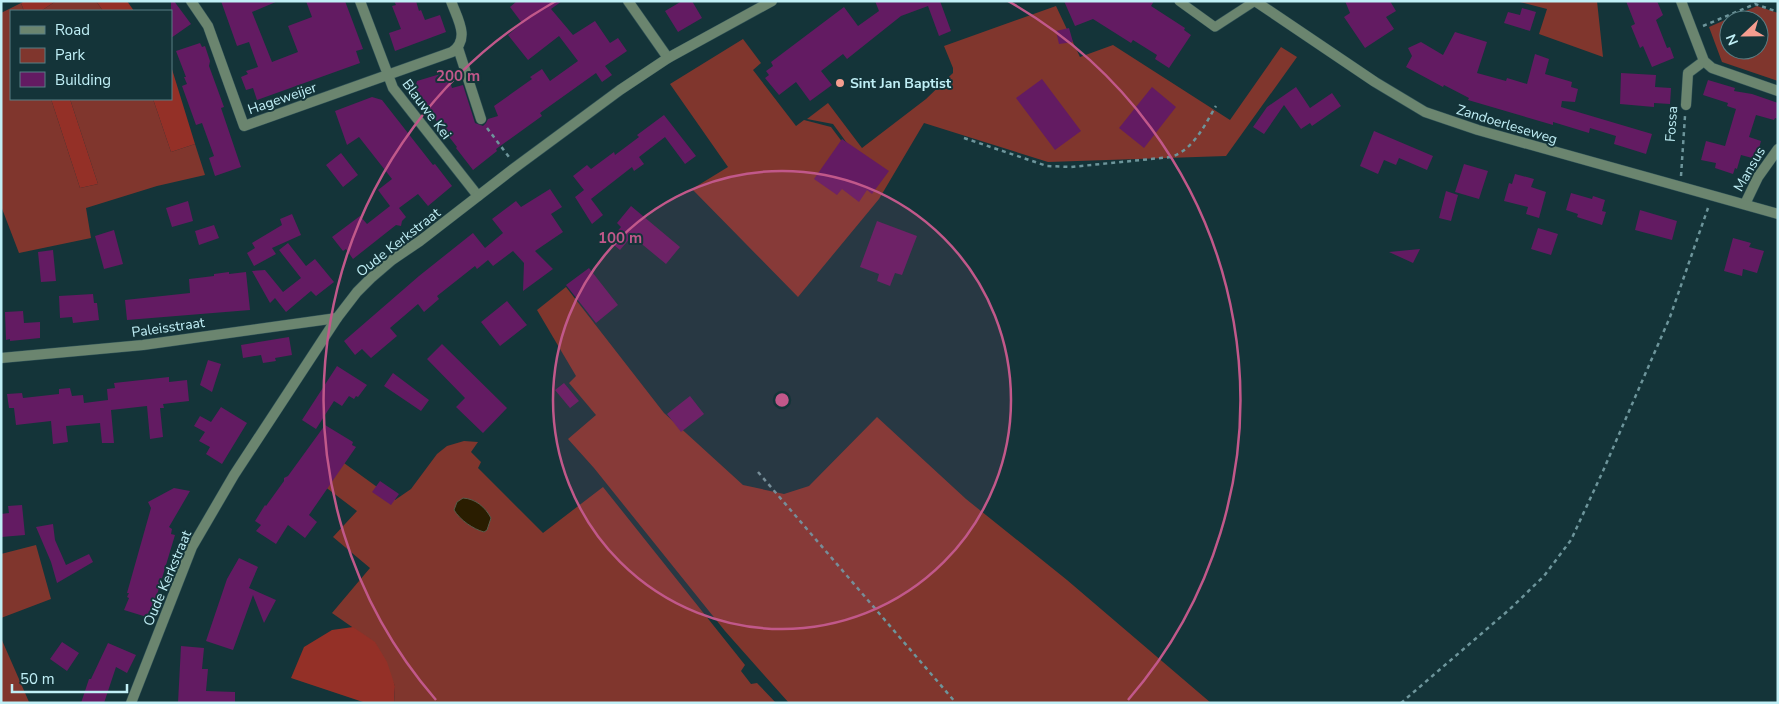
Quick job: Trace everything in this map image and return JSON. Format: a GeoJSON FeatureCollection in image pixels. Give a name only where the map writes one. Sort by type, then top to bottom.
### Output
{"type":"FeatureCollection","features":[{"type":"Feature","properties":{"kind":"street","name":"Hageweijer"},"geometry":{"type":"LineString","coordinates":[[191,1],[208,26],[244,126],[388,76],[458,48]]}},
{"type":"Feature","properties":{"kind":"street","name":"Blauwe Kei"},"geometry":{"type":"LineString","coordinates":[[360,1],[393,88],[478,196]]}},
{"type":"Feature","properties":{"kind":"street"},"geometry":{"type":"LineString","coordinates":[[451,1],[463,34],[462,42],[458,48],[481,119]]}},
{"type":"Feature","properties":{"kind":"street"},"geometry":{"type":"LineString","coordinates":[[628,1],[668,58]]}},
{"type":"Feature","properties":{"kind":"street","name":"Oude Kerkstraat"},"geometry":{"type":"LineString","coordinates":[[131,703],[192,547],[234,475],[337,318],[357,292],[392,260],[420,241],[620,90],[668,58],[772,1]]}},
{"type":"Feature","properties":{"kind":"street","name":"Zandoerleseweg"},"geometry":{"type":"LineString","coordinates":[[1255,1],[1375,82],[1425,112],[1478,130],[1628,174],[1778,214]]}},
{"type":"Feature","properties":{"kind":"street"},"geometry":{"type":"LineString","coordinates":[[1681,1],[1704,61],[1712,68],[1778,91]]}},
{"type":"Feature","properties":{"kind":"street","name":"Fossa"},"geometry":{"type":"LineString","coordinates":[[1686,105],[1688,73],[1704,61]]}},
{"type":"Feature","properties":{"kind":"street","name":"Mansus"},"geometry":{"type":"LineString","coordinates":[[1745,204],[1758,177],[1778,149]]}},
{"type":"Feature","properties":{"kind":"street","name":"Paleisstraat"},"geometry":{"type":"LineString","coordinates":[[1,358],[143,345],[337,318]]}},
{"type":"Feature","properties":{"kind":"lane"},"geometry":{"type":"LineString","coordinates":[[1179,1],[1215,27],[1255,1]]}},
{"type":"Feature","properties":{"kind":"path"},"geometry":{"type":"LineString","coordinates":[[1693,31],[1755,4],[1778,12]]}},
{"type":"Feature","properties":{"kind":"path","name":"Fossa"},"geometry":{"type":"LineString","coordinates":[[1679,187],[1686,105]]}},
{"type":"Feature","properties":{"kind":"path"},"geometry":{"type":"LineString","coordinates":[[964,138],[1047,166],[1071,167],[1171,157],[1182,153],[1193,143],[1216,106]]}},
{"type":"Feature","properties":{"kind":"path"},"geometry":{"type":"LineString","coordinates":[[481,119],[516,167]]}},
{"type":"Feature","properties":{"kind":"path"},"geometry":{"type":"LineString","coordinates":[[1401,703],[1510,609],[1544,576],[1571,540],[1670,317],[1712,195]]}},
{"type":"Feature","properties":{"kind":"path"},"geometry":{"type":"LineString","coordinates":[[758,472],[956,703]]}},
{"type":"Feature","properties":{"kind":"green space"},"geometry":{"type":"Polygon","coordinates":[[[56,1],[96,1],[102,10],[42,10],[56,1]]]}},
{"type":"Feature","properties":{"kind":"green space"},"geometry":{"type":"Polygon","coordinates":[[[1516,1],[1597,1],[1603,57],[1539,34],[1547,9],[1516,1]]]}},
{"type":"Feature","properties":{"kind":"green space"},"geometry":{"type":"Polygon","coordinates":[[[21,3],[24,10],[10,10],[10,100],[51,100],[80,188],[98,184],[70,100],[153,100],[171,152],[195,144],[205,175],[157,186],[86,208],[91,238],[19,253],[1,206],[1,13],[21,3]]]}},
{"type":"Feature","properties":{"kind":"green space"},"geometry":{"type":"Polygon","coordinates":[[[1056,6],[1080,57],[1113,45],[1230,120],[1281,47],[1297,57],[1226,156],[1048,162],[924,123],[879,199],[798,297],[692,189],[728,167],[670,84],[743,39],[761,63],[753,70],[796,126],[804,120],[831,127],[852,155],[855,154],[833,124],[807,119],[828,103],[862,148],[926,99],[953,73],[953,68],[944,46],[1056,6]]]}},
{"type":"Feature","properties":{"kind":"green space"},"geometry":{"type":"Polygon","coordinates":[[[1757,6],[1769,10],[1748,10],[1757,6]]]}},
{"type":"Feature","properties":{"kind":"green space"},"geometry":{"type":"Polygon","coordinates":[[[1769,10],[1778,13],[1778,81],[1722,62],[1721,60],[1769,60],[1769,10]]]}},
{"type":"Feature","properties":{"kind":"green space"},"geometry":{"type":"Polygon","coordinates":[[[1719,23],[1719,54],[1709,27],[1719,23]]]}},
{"type":"Feature","properties":{"kind":"green space"},"geometry":{"type":"Polygon","coordinates":[[[566,287],[664,413],[743,485],[784,494],[809,486],[877,417],[966,499],[1067,580],[1211,703],[789,703],[725,631],[594,468],[568,439],[596,415],[569,383],[576,376],[537,310],[566,287]]]}},
{"type":"Feature","properties":{"kind":"green space"},"geometry":{"type":"Polygon","coordinates":[[[464,441],[478,442],[471,452],[481,462],[478,468],[543,533],[603,487],[745,665],[741,671],[751,684],[757,683],[776,703],[394,703],[395,686],[375,643],[332,613],[370,568],[333,537],[357,511],[299,467],[315,442],[395,500],[411,489],[437,454],[447,446],[464,441]]]}},
{"type":"Feature","properties":{"kind":"green space"},"geometry":{"type":"Polygon","coordinates":[[[36,545],[51,599],[1,618],[1,554],[36,545]]]}},
{"type":"Feature","properties":{"kind":"green space"},"geometry":{"type":"Polygon","coordinates":[[[1,638],[29,702],[1,703],[1,638]]]}},
{"type":"Feature","properties":{"kind":"shaded area"},"geometry":{"type":"Polygon","coordinates":[[[25,1],[56,1],[42,10],[24,10],[21,3],[25,1]]]}},
{"type":"Feature","properties":{"kind":"shaded area"},"geometry":{"type":"Polygon","coordinates":[[[96,1],[127,1],[133,10],[102,10],[96,1]]]}},
{"type":"Feature","properties":{"kind":"shaded area"},"geometry":{"type":"Polygon","coordinates":[[[172,69],[195,144],[171,152],[153,100],[172,100],[172,69]]]}},
{"type":"Feature","properties":{"kind":"shaded area"},"geometry":{"type":"Polygon","coordinates":[[[51,100],[70,100],[98,184],[80,188],[51,100]]]}},
{"type":"Feature","properties":{"kind":"shaded area"},"geometry":{"type":"Polygon","coordinates":[[[463,498],[480,504],[486,510],[491,518],[487,530],[484,532],[467,524],[454,510],[457,502],[463,498]]]}},
{"type":"Feature","properties":{"kind":"shaded area"},"geometry":{"type":"Polygon","coordinates":[[[353,627],[375,642],[387,662],[395,686],[394,703],[366,703],[291,678],[304,647],[332,630],[353,627]]]}},
{"type":"Feature","properties":{"kind":"building"},"geometry":{"type":"Polygon","coordinates":[[[171,1],[174,1],[191,24],[172,37],[172,10],[171,1]]]}},
{"type":"Feature","properties":{"kind":"building"},"geometry":{"type":"Polygon","coordinates":[[[221,1],[278,1],[252,12],[272,62],[298,52],[288,26],[312,17],[306,1],[345,1],[363,49],[356,51],[360,63],[257,100],[253,88],[246,90],[241,77],[248,74],[246,71],[258,67],[249,42],[237,46],[221,1]]]}},
{"type":"Feature","properties":{"kind":"building"},"geometry":{"type":"Polygon","coordinates":[[[394,1],[416,1],[419,11],[421,10],[425,20],[440,15],[446,32],[395,51],[389,33],[401,29],[392,6],[396,5],[394,1]]]}},
{"type":"Feature","properties":{"kind":"building"},"geometry":{"type":"Polygon","coordinates":[[[517,1],[562,1],[551,9],[573,35],[595,21],[610,43],[618,38],[627,51],[605,66],[612,75],[602,82],[596,73],[540,113],[542,116],[496,149],[497,151],[473,170],[414,92],[417,81],[447,72],[452,88],[463,85],[475,123],[483,126],[488,119],[498,116],[494,106],[532,79],[530,77],[542,69],[550,81],[578,61],[559,36],[528,60],[508,35],[522,23],[510,7],[517,1]]]}},
{"type":"Feature","properties":{"kind":"building"},"geometry":{"type":"Polygon","coordinates":[[[682,1],[692,1],[702,18],[678,32],[665,11],[682,1]]]}},
{"type":"Feature","properties":{"kind":"building"},"geometry":{"type":"Polygon","coordinates":[[[875,1],[940,1],[951,31],[939,36],[928,6],[901,16],[847,59],[843,54],[821,71],[832,85],[810,101],[796,82],[779,95],[765,78],[769,75],[766,71],[773,66],[771,62],[844,7],[858,26],[879,11],[875,1]]]}},
{"type":"Feature","properties":{"kind":"building"},"geometry":{"type":"Polygon","coordinates":[[[1064,1],[1154,1],[1151,6],[1185,28],[1184,30],[1191,35],[1169,68],[1155,59],[1157,55],[1133,40],[1131,43],[1093,19],[1075,26],[1064,1]]]}},
{"type":"Feature","properties":{"kind":"building"},"geometry":{"type":"Polygon","coordinates":[[[1345,1],[1390,1],[1396,11],[1386,17],[1394,29],[1365,48],[1344,17],[1350,13],[1345,1]]]}},
{"type":"Feature","properties":{"kind":"building"},"geometry":{"type":"Polygon","coordinates":[[[1626,1],[1657,1],[1663,15],[1656,20],[1667,48],[1670,47],[1674,58],[1652,67],[1643,46],[1640,48],[1631,26],[1635,24],[1626,1]]]}},
{"type":"Feature","properties":{"kind":"building"},"geometry":{"type":"Polygon","coordinates":[[[1522,8],[1536,12],[1530,31],[1504,23],[1508,12],[1520,15],[1522,8]]]}},
{"type":"Feature","properties":{"kind":"building"},"geometry":{"type":"Polygon","coordinates":[[[1069,28],[1073,42],[1059,44],[1056,31],[1069,28]]]}},
{"type":"Feature","properties":{"kind":"building"},"geometry":{"type":"Polygon","coordinates":[[[1455,32],[1487,42],[1477,73],[1506,81],[1507,78],[1527,84],[1535,54],[1549,59],[1545,74],[1572,82],[1571,87],[1578,89],[1575,102],[1562,101],[1561,107],[1652,134],[1646,154],[1614,144],[1616,136],[1590,128],[1589,133],[1553,122],[1553,125],[1468,100],[1469,98],[1444,85],[1443,87],[1406,67],[1412,56],[1408,48],[1421,42],[1443,55],[1455,32]]]}},
{"type":"Feature","properties":{"kind":"building"},"geometry":{"type":"Polygon","coordinates":[[[200,43],[202,47],[205,46],[210,61],[209,66],[224,107],[221,108],[241,167],[215,176],[209,158],[214,156],[202,123],[196,125],[182,86],[187,84],[184,77],[186,77],[176,51],[200,43]]]}},
{"type":"Feature","properties":{"kind":"building"},"geometry":{"type":"Polygon","coordinates":[[[1621,73],[1656,75],[1655,87],[1671,88],[1670,104],[1654,103],[1654,107],[1620,104],[1621,73]]]}},
{"type":"Feature","properties":{"kind":"building"},"geometry":{"type":"Polygon","coordinates":[[[1042,79],[1081,131],[1055,150],[1016,98],[1042,79]]]}},
{"type":"Feature","properties":{"kind":"building"},"geometry":{"type":"Polygon","coordinates":[[[1708,80],[1735,88],[1734,91],[1752,94],[1778,103],[1778,119],[1775,118],[1774,120],[1756,115],[1749,137],[1761,141],[1756,159],[1741,155],[1737,169],[1735,168],[1733,174],[1715,168],[1716,163],[1701,160],[1706,141],[1725,146],[1736,109],[1727,106],[1728,103],[1703,95],[1708,80]]]}},
{"type":"Feature","properties":{"kind":"building"},"geometry":{"type":"Polygon","coordinates":[[[1152,87],[1176,107],[1144,148],[1119,128],[1152,87]]]}},
{"type":"Feature","properties":{"kind":"building"},"geometry":{"type":"Polygon","coordinates":[[[1296,87],[1310,108],[1332,93],[1341,106],[1312,126],[1310,123],[1301,129],[1284,105],[1264,134],[1253,127],[1267,107],[1296,87]]]}},
{"type":"Feature","properties":{"kind":"building"},"geometry":{"type":"Polygon","coordinates":[[[372,97],[382,100],[452,186],[428,206],[418,194],[399,208],[406,217],[402,221],[401,226],[396,225],[353,259],[346,249],[343,251],[332,237],[360,216],[367,224],[390,206],[378,190],[392,179],[359,137],[347,145],[335,111],[372,97]]]}},
{"type":"Feature","properties":{"kind":"building"},"geometry":{"type":"Polygon","coordinates":[[[664,115],[696,156],[685,164],[665,137],[639,157],[644,164],[634,171],[632,167],[591,199],[603,215],[592,224],[575,197],[584,190],[573,176],[587,165],[591,169],[614,152],[615,155],[639,137],[637,135],[664,115]]]}},
{"type":"Feature","properties":{"kind":"building"},"geometry":{"type":"Polygon","coordinates":[[[1374,131],[1433,156],[1427,170],[1399,158],[1396,165],[1384,160],[1378,174],[1360,166],[1374,131]]]}},
{"type":"Feature","properties":{"kind":"building"},"geometry":{"type":"Polygon","coordinates":[[[842,139],[889,171],[872,194],[867,190],[859,202],[842,189],[837,195],[814,179],[842,139]]]}},
{"type":"Feature","properties":{"kind":"building"},"geometry":{"type":"Polygon","coordinates":[[[341,153],[358,175],[343,187],[326,165],[341,153]]]}},
{"type":"Feature","properties":{"kind":"building"},"geometry":{"type":"Polygon","coordinates":[[[1464,164],[1488,171],[1479,199],[1455,192],[1464,164]]]}},
{"type":"Feature","properties":{"kind":"building"},"geometry":{"type":"Polygon","coordinates":[[[1515,174],[1534,179],[1531,187],[1546,192],[1539,218],[1526,214],[1528,207],[1504,201],[1509,183],[1512,184],[1515,174]]]}},
{"type":"Feature","properties":{"kind":"building"},"geometry":{"type":"Polygon","coordinates":[[[550,189],[562,207],[551,214],[563,232],[535,251],[553,269],[523,291],[524,263],[513,251],[493,266],[488,260],[477,269],[475,266],[437,296],[439,299],[424,312],[418,304],[390,328],[397,336],[371,358],[362,349],[355,355],[344,341],[419,276],[473,233],[485,248],[503,233],[492,219],[516,201],[521,207],[550,189]]]}},
{"type":"Feature","properties":{"kind":"building"},"geometry":{"type":"Polygon","coordinates":[[[1446,191],[1458,195],[1451,221],[1439,218],[1446,191]]]}},
{"type":"Feature","properties":{"kind":"building"},"geometry":{"type":"Polygon","coordinates":[[[1571,193],[1592,199],[1593,196],[1605,200],[1602,211],[1606,212],[1602,225],[1577,217],[1578,214],[1566,210],[1571,193]]]}},
{"type":"Feature","properties":{"kind":"building"},"geometry":{"type":"Polygon","coordinates":[[[188,201],[193,221],[172,227],[166,208],[188,201]]]}},
{"type":"Feature","properties":{"kind":"building"},"geometry":{"type":"Polygon","coordinates":[[[631,206],[680,247],[666,264],[632,236],[620,250],[609,241],[621,227],[617,223],[631,206]]]}},
{"type":"Feature","properties":{"kind":"building"},"geometry":{"type":"Polygon","coordinates":[[[1640,210],[1677,221],[1672,240],[1635,230],[1640,210]]]}},
{"type":"Feature","properties":{"kind":"building"},"geometry":{"type":"Polygon","coordinates":[[[292,214],[301,235],[272,248],[276,254],[254,266],[247,253],[255,248],[252,243],[282,225],[280,219],[292,214]]]}},
{"type":"Feature","properties":{"kind":"building"},"geometry":{"type":"Polygon","coordinates":[[[877,221],[917,236],[902,275],[895,273],[890,286],[877,281],[879,274],[860,267],[877,221]]]}},
{"type":"Feature","properties":{"kind":"building"},"geometry":{"type":"Polygon","coordinates":[[[214,225],[219,238],[199,245],[195,231],[214,225]]]}},
{"type":"Feature","properties":{"kind":"building"},"geometry":{"type":"Polygon","coordinates":[[[1538,228],[1558,234],[1551,255],[1531,249],[1538,228]]]}},
{"type":"Feature","properties":{"kind":"building"},"geometry":{"type":"Polygon","coordinates":[[[114,230],[123,264],[104,269],[95,236],[114,230]]]}},
{"type":"Feature","properties":{"kind":"building"},"geometry":{"type":"Polygon","coordinates":[[[1733,238],[1751,243],[1749,247],[1764,251],[1757,273],[1743,269],[1742,276],[1724,271],[1733,238]]]}},
{"type":"Feature","properties":{"kind":"building"},"geometry":{"type":"Polygon","coordinates":[[[288,243],[306,266],[315,259],[334,282],[316,296],[311,291],[286,312],[275,298],[270,303],[252,271],[265,270],[283,292],[301,278],[279,250],[288,243]]]}},
{"type":"Feature","properties":{"kind":"building"},"geometry":{"type":"Polygon","coordinates":[[[1420,249],[1413,263],[1389,252],[1420,249]]]}},
{"type":"Feature","properties":{"kind":"building"},"geometry":{"type":"Polygon","coordinates":[[[53,250],[56,281],[41,282],[38,252],[53,250]]]}},
{"type":"Feature","properties":{"kind":"building"},"geometry":{"type":"Polygon","coordinates":[[[589,268],[618,305],[596,323],[566,285],[589,268]]]}},
{"type":"Feature","properties":{"kind":"building"},"geometry":{"type":"Polygon","coordinates":[[[229,272],[229,274],[246,272],[250,310],[127,320],[125,300],[190,293],[189,279],[229,272]]]}},
{"type":"Feature","properties":{"kind":"building"},"geometry":{"type":"Polygon","coordinates":[[[93,294],[94,303],[97,303],[99,320],[73,323],[72,317],[60,318],[59,296],[93,294]]]}},
{"type":"Feature","properties":{"kind":"building"},"geometry":{"type":"Polygon","coordinates":[[[507,301],[527,325],[500,346],[481,322],[507,301]]]}},
{"type":"Feature","properties":{"kind":"building"},"geometry":{"type":"Polygon","coordinates":[[[23,311],[24,323],[40,322],[40,338],[6,340],[5,312],[23,311]]]}},
{"type":"Feature","properties":{"kind":"building"},"geometry":{"type":"Polygon","coordinates":[[[289,337],[292,355],[275,358],[276,361],[263,363],[261,355],[243,358],[241,345],[289,337]]]}},
{"type":"Feature","properties":{"kind":"building"},"geometry":{"type":"Polygon","coordinates":[[[442,344],[507,408],[483,433],[456,407],[465,398],[427,359],[442,344]]]}},
{"type":"Feature","properties":{"kind":"building"},"geometry":{"type":"Polygon","coordinates":[[[208,360],[221,364],[212,392],[200,385],[208,360]]]}},
{"type":"Feature","properties":{"kind":"building"},"geometry":{"type":"Polygon","coordinates":[[[337,366],[367,385],[358,397],[356,396],[354,399],[349,396],[342,406],[334,401],[316,429],[302,420],[337,366]]]}},
{"type":"Feature","properties":{"kind":"building"},"geometry":{"type":"Polygon","coordinates":[[[393,373],[429,400],[421,411],[384,386],[393,373]]]}},
{"type":"Feature","properties":{"kind":"building"},"geometry":{"type":"Polygon","coordinates":[[[169,377],[169,382],[187,380],[189,401],[163,404],[164,408],[160,408],[163,437],[150,439],[147,406],[111,410],[114,443],[102,443],[100,423],[66,426],[68,442],[53,444],[51,421],[16,425],[14,408],[9,408],[7,394],[22,393],[23,398],[59,394],[59,389],[70,388],[72,396],[83,395],[84,403],[108,400],[107,389],[115,388],[114,383],[169,377]]]}},
{"type":"Feature","properties":{"kind":"building"},"geometry":{"type":"Polygon","coordinates":[[[564,383],[579,401],[570,408],[555,390],[564,383]]]}},
{"type":"Feature","properties":{"kind":"building"},"geometry":{"type":"Polygon","coordinates":[[[690,396],[704,414],[681,432],[667,414],[690,396]]]}},
{"type":"Feature","properties":{"kind":"building"},"geometry":{"type":"Polygon","coordinates":[[[221,407],[247,423],[222,464],[206,454],[210,447],[199,441],[205,432],[194,426],[200,416],[211,422],[221,407]]]}},
{"type":"Feature","properties":{"kind":"building"},"geometry":{"type":"Polygon","coordinates":[[[325,425],[353,442],[352,445],[356,447],[309,515],[317,522],[305,538],[288,525],[276,544],[256,531],[261,525],[255,521],[284,481],[284,478],[288,476],[325,425]]]}},
{"type":"Feature","properties":{"kind":"building"},"geometry":{"type":"Polygon","coordinates":[[[380,481],[399,494],[391,505],[372,492],[380,481]]]}},
{"type":"Feature","properties":{"kind":"building"},"geometry":{"type":"Polygon","coordinates":[[[174,488],[190,491],[169,527],[172,529],[171,534],[175,535],[150,618],[124,610],[129,598],[127,597],[129,593],[127,593],[151,508],[148,502],[174,488]]]}},
{"type":"Feature","properties":{"kind":"building"},"geometry":{"type":"Polygon","coordinates":[[[22,505],[25,535],[1,537],[1,514],[9,513],[8,506],[22,505]]]}},
{"type":"Feature","properties":{"kind":"building"},"geometry":{"type":"Polygon","coordinates":[[[53,524],[55,540],[66,565],[89,554],[93,562],[57,583],[51,562],[36,527],[53,524]]]}},
{"type":"Feature","properties":{"kind":"building"},"geometry":{"type":"Polygon","coordinates":[[[239,558],[258,567],[249,588],[276,600],[264,623],[253,595],[233,650],[206,641],[227,579],[239,558]]]}},
{"type":"Feature","properties":{"kind":"building"},"geometry":{"type":"Polygon","coordinates":[[[62,642],[79,653],[67,671],[50,659],[62,642]]]}},
{"type":"Feature","properties":{"kind":"building"},"geometry":{"type":"Polygon","coordinates":[[[108,643],[136,655],[127,673],[116,667],[104,703],[81,703],[89,679],[91,679],[108,643]]]}},
{"type":"Feature","properties":{"kind":"building"},"geometry":{"type":"Polygon","coordinates":[[[181,646],[204,648],[202,669],[208,669],[206,691],[235,692],[235,703],[178,703],[181,646]]]}},
{"type":"Feature","properties":{"kind":"place","name":"Sint Jan Baptist"},"geometry":{"type":"Point","coordinates":[840,83]}}]}
